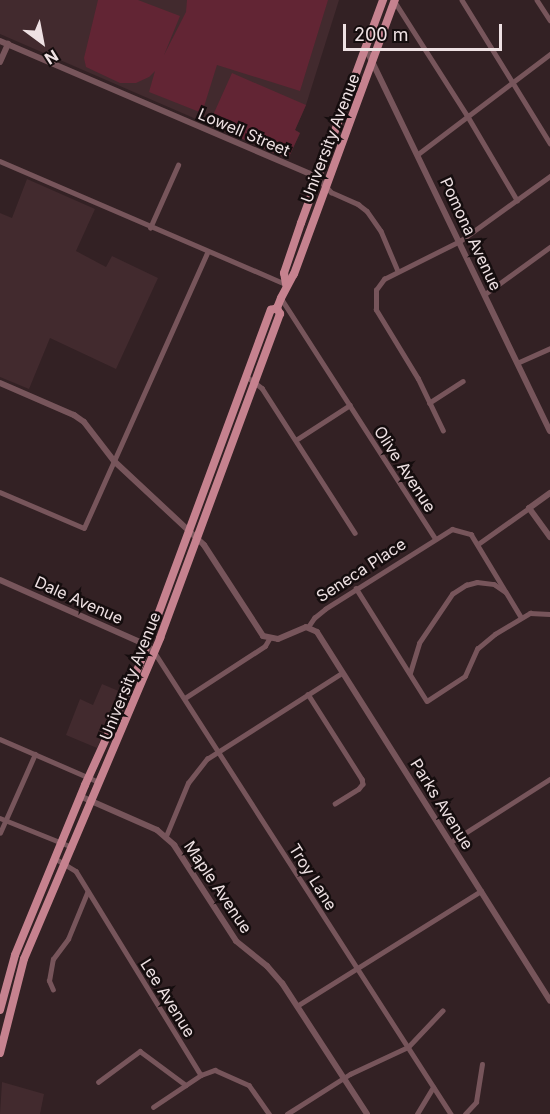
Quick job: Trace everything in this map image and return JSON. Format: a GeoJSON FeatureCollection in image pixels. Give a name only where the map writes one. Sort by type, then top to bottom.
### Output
{"type":"FeatureCollection","features":[{"type":"Feature","properties":{"kind":"main road","name":"University Avenue"},"geometry":{"type":"LineString","coordinates":[[286,284],[284,273],[382,0]]}},
{"type":"Feature","properties":{"kind":"main road","name":"University Avenue"},"geometry":{"type":"LineString","coordinates":[[0,1053],[24,959],[155,653],[280,314],[277,308],[286,284],[296,268],[395,1]]}},
{"type":"Feature","properties":{"kind":"main road","name":"University Avenue"},"geometry":{"type":"LineString","coordinates":[[0,1010],[15,955],[147,645],[271,310],[277,308]]}},
{"type":"Feature","properties":{"kind":"street"},"geometry":{"type":"LineString","coordinates":[[462,0],[550,143]]}},
{"type":"Feature","properties":{"kind":"street"},"geometry":{"type":"LineString","coordinates":[[537,0],[550,20]]}},
{"type":"Feature","properties":{"kind":"street"},"geometry":{"type":"LineString","coordinates":[[395,1],[517,200]]}},
{"type":"Feature","properties":{"kind":"street","name":"Lowell Street"},"geometry":{"type":"LineString","coordinates":[[0,41],[317,178],[331,192],[358,204],[367,211],[381,231],[398,271]]}},
{"type":"Feature","properties":{"kind":"street"},"geometry":{"type":"LineString","coordinates":[[0,62],[8,44]]}},
{"type":"Feature","properties":{"kind":"street","name":"Pomona Avenue"},"geometry":{"type":"LineString","coordinates":[[366,49],[550,431]]}},
{"type":"Feature","properties":{"kind":"street"},"geometry":{"type":"LineString","coordinates":[[418,154],[550,54]]}},
{"type":"Feature","properties":{"kind":"street"},"geometry":{"type":"LineString","coordinates":[[0,162],[207,253],[286,284]]}},
{"type":"Feature","properties":{"kind":"street"},"geometry":{"type":"LineString","coordinates":[[150,228],[178,165]]}},
{"type":"Feature","properties":{"kind":"street"},"geometry":{"type":"LineString","coordinates":[[442,431],[418,379],[375,306],[375,294],[379,284],[398,271],[460,241],[550,176]]}},
{"type":"Feature","properties":{"kind":"street"},"geometry":{"type":"LineString","coordinates":[[485,294],[550,247]]}},
{"type":"Feature","properties":{"kind":"street"},"geometry":{"type":"LineString","coordinates":[[0,492],[84,528],[207,253]]}},
{"type":"Feature","properties":{"kind":"street","name":"Olive Avenue"},"geometry":{"type":"LineString","coordinates":[[281,298],[435,538],[452,529],[471,534],[521,617]]}},
{"type":"Feature","properties":{"kind":"street"},"geometry":{"type":"LineString","coordinates":[[517,363],[550,348]]}},
{"type":"Feature","properties":{"kind":"street"},"geometry":{"type":"LineString","coordinates":[[246,376],[255,381],[296,440],[355,533]]}},
{"type":"Feature","properties":{"kind":"street"},"geometry":{"type":"LineString","coordinates":[[429,403],[463,381]]}},
{"type":"Feature","properties":{"kind":"street"},"geometry":{"type":"LineString","coordinates":[[0,383],[82,420],[114,461],[190,529],[263,636],[269,639]]}},
{"type":"Feature","properties":{"kind":"street"},"geometry":{"type":"LineString","coordinates":[[296,440],[350,405]]}},
{"type":"Feature","properties":{"kind":"street"},"geometry":{"type":"LineString","coordinates":[[478,544],[550,493]]}},
{"type":"Feature","properties":{"kind":"street"},"geometry":{"type":"LineString","coordinates":[[529,508],[550,537]]}},
{"type":"Feature","properties":{"kind":"street","name":"Seneca Place"},"geometry":{"type":"LineString","coordinates":[[185,698],[265,646],[269,639],[278,639],[301,627],[309,627],[314,618],[356,588],[435,538]]}},
{"type":"Feature","properties":{"kind":"street","name":"Dale Avenue"},"geometry":{"type":"LineString","coordinates":[[0,580],[147,645]]}},
{"type":"Feature","properties":{"kind":"street"},"geometry":{"type":"LineString","coordinates":[[410,674],[418,643],[446,601],[459,589],[480,582],[494,584],[508,593]]}},
{"type":"Feature","properties":{"kind":"street"},"geometry":{"type":"LineString","coordinates":[[356,588],[427,701],[465,676],[477,649],[521,617],[536,612],[550,614]]}},
{"type":"Feature","properties":{"kind":"street","name":"Parks Avenue"},"geometry":{"type":"LineString","coordinates":[[309,627],[317,632],[550,1000]]}},
{"type":"Feature","properties":{"kind":"street"},"geometry":{"type":"LineString","coordinates":[[147,645],[155,653]]}},
{"type":"Feature","properties":{"kind":"street","name":"Troy Lane"},"geometry":{"type":"LineString","coordinates":[[155,653],[451,1114]]}},
{"type":"Feature","properties":{"kind":"street"},"geometry":{"type":"LineString","coordinates":[[166,836],[190,779],[219,751],[342,673]]}},
{"type":"Feature","properties":{"kind":"street"},"geometry":{"type":"LineString","coordinates":[[308,694],[362,779],[363,784],[359,789],[335,804]]}},
{"type":"Feature","properties":{"kind":"street"},"geometry":{"type":"LineString","coordinates":[[0,739],[99,782]]}},
{"type":"Feature","properties":{"kind":"street"},"geometry":{"type":"LineString","coordinates":[[0,833],[3,819],[35,754]]}},
{"type":"Feature","properties":{"kind":"street"},"geometry":{"type":"LineString","coordinates":[[451,842],[550,779]]}},
{"type":"Feature","properties":{"kind":"street","name":"Maple Avenue"},"geometry":{"type":"LineString","coordinates":[[81,797],[166,836],[180,853],[236,941],[276,975],[367,1114]]}},
{"type":"Feature","properties":{"kind":"street"},"geometry":{"type":"LineString","coordinates":[[3,819],[72,847]]}},
{"type":"Feature","properties":{"kind":"street"},"geometry":{"type":"LineString","coordinates":[[56,859],[65,863]]}},
{"type":"Feature","properties":{"kind":"street","name":"Lee Avenue"},"geometry":{"type":"LineString","coordinates":[[65,863],[76,871],[87,893],[201,1075]]}},
{"type":"Feature","properties":{"kind":"street"},"geometry":{"type":"LineString","coordinates":[[297,1006],[481,891]]}},
{"type":"Feature","properties":{"kind":"street"},"geometry":{"type":"LineString","coordinates":[[53,990],[49,981],[52,959],[68,939],[87,893]]}},
{"type":"Feature","properties":{"kind":"street"},"geometry":{"type":"LineString","coordinates":[[287,1114],[343,1078],[408,1047],[442,1011]]}},
{"type":"Feature","properties":{"kind":"street"},"geometry":{"type":"LineString","coordinates":[[98,1082],[140,1051],[186,1085]]}},
{"type":"Feature","properties":{"kind":"street"},"geometry":{"type":"LineString","coordinates":[[465,1114],[477,1102],[482,1064]]}},
{"type":"Feature","properties":{"kind":"street"},"geometry":{"type":"LineString","coordinates":[[153,1107],[201,1075],[215,1070],[240,1079],[249,1085],[269,1114]]}},
{"type":"Feature","properties":{"kind":"street"},"geometry":{"type":"LineString","coordinates":[[417,1114],[433,1087]]}},
{"type":"Feature","properties":{"kind":"shaded area"},"geometry":{"type":"Polygon","coordinates":[[[0,0],[339,0],[306,105],[295,130],[300,133],[288,159],[0,34],[0,0]]]}},
{"type":"Feature","properties":{"kind":"shaded area"},"geometry":{"type":"Polygon","coordinates":[[[98,0],[138,0],[180,16],[164,55],[186,12],[187,0],[328,0],[300,91],[217,65],[202,113],[149,92],[155,71],[149,77],[136,83],[120,83],[86,67],[84,58],[98,0]]]}},
{"type":"Feature","properties":{"kind":"shaded area"},"geometry":{"type":"Polygon","coordinates":[[[232,73],[306,105],[295,130],[300,133],[288,159],[209,124],[232,73]]]}},
{"type":"Feature","properties":{"kind":"shaded area"},"geometry":{"type":"Polygon","coordinates":[[[27,179],[95,209],[76,251],[106,267],[112,256],[158,278],[116,369],[50,338],[29,389],[0,377],[0,213],[12,218],[27,179]]]}},
{"type":"Feature","properties":{"kind":"shaded area"},"geometry":{"type":"Polygon","coordinates":[[[102,684],[121,692],[97,748],[66,735],[80,699],[93,705],[102,684]]]}},
{"type":"Feature","properties":{"kind":"shaded area"},"geometry":{"type":"Polygon","coordinates":[[[2,1082],[44,1094],[40,1114],[0,1114],[2,1082]]]}}]}
